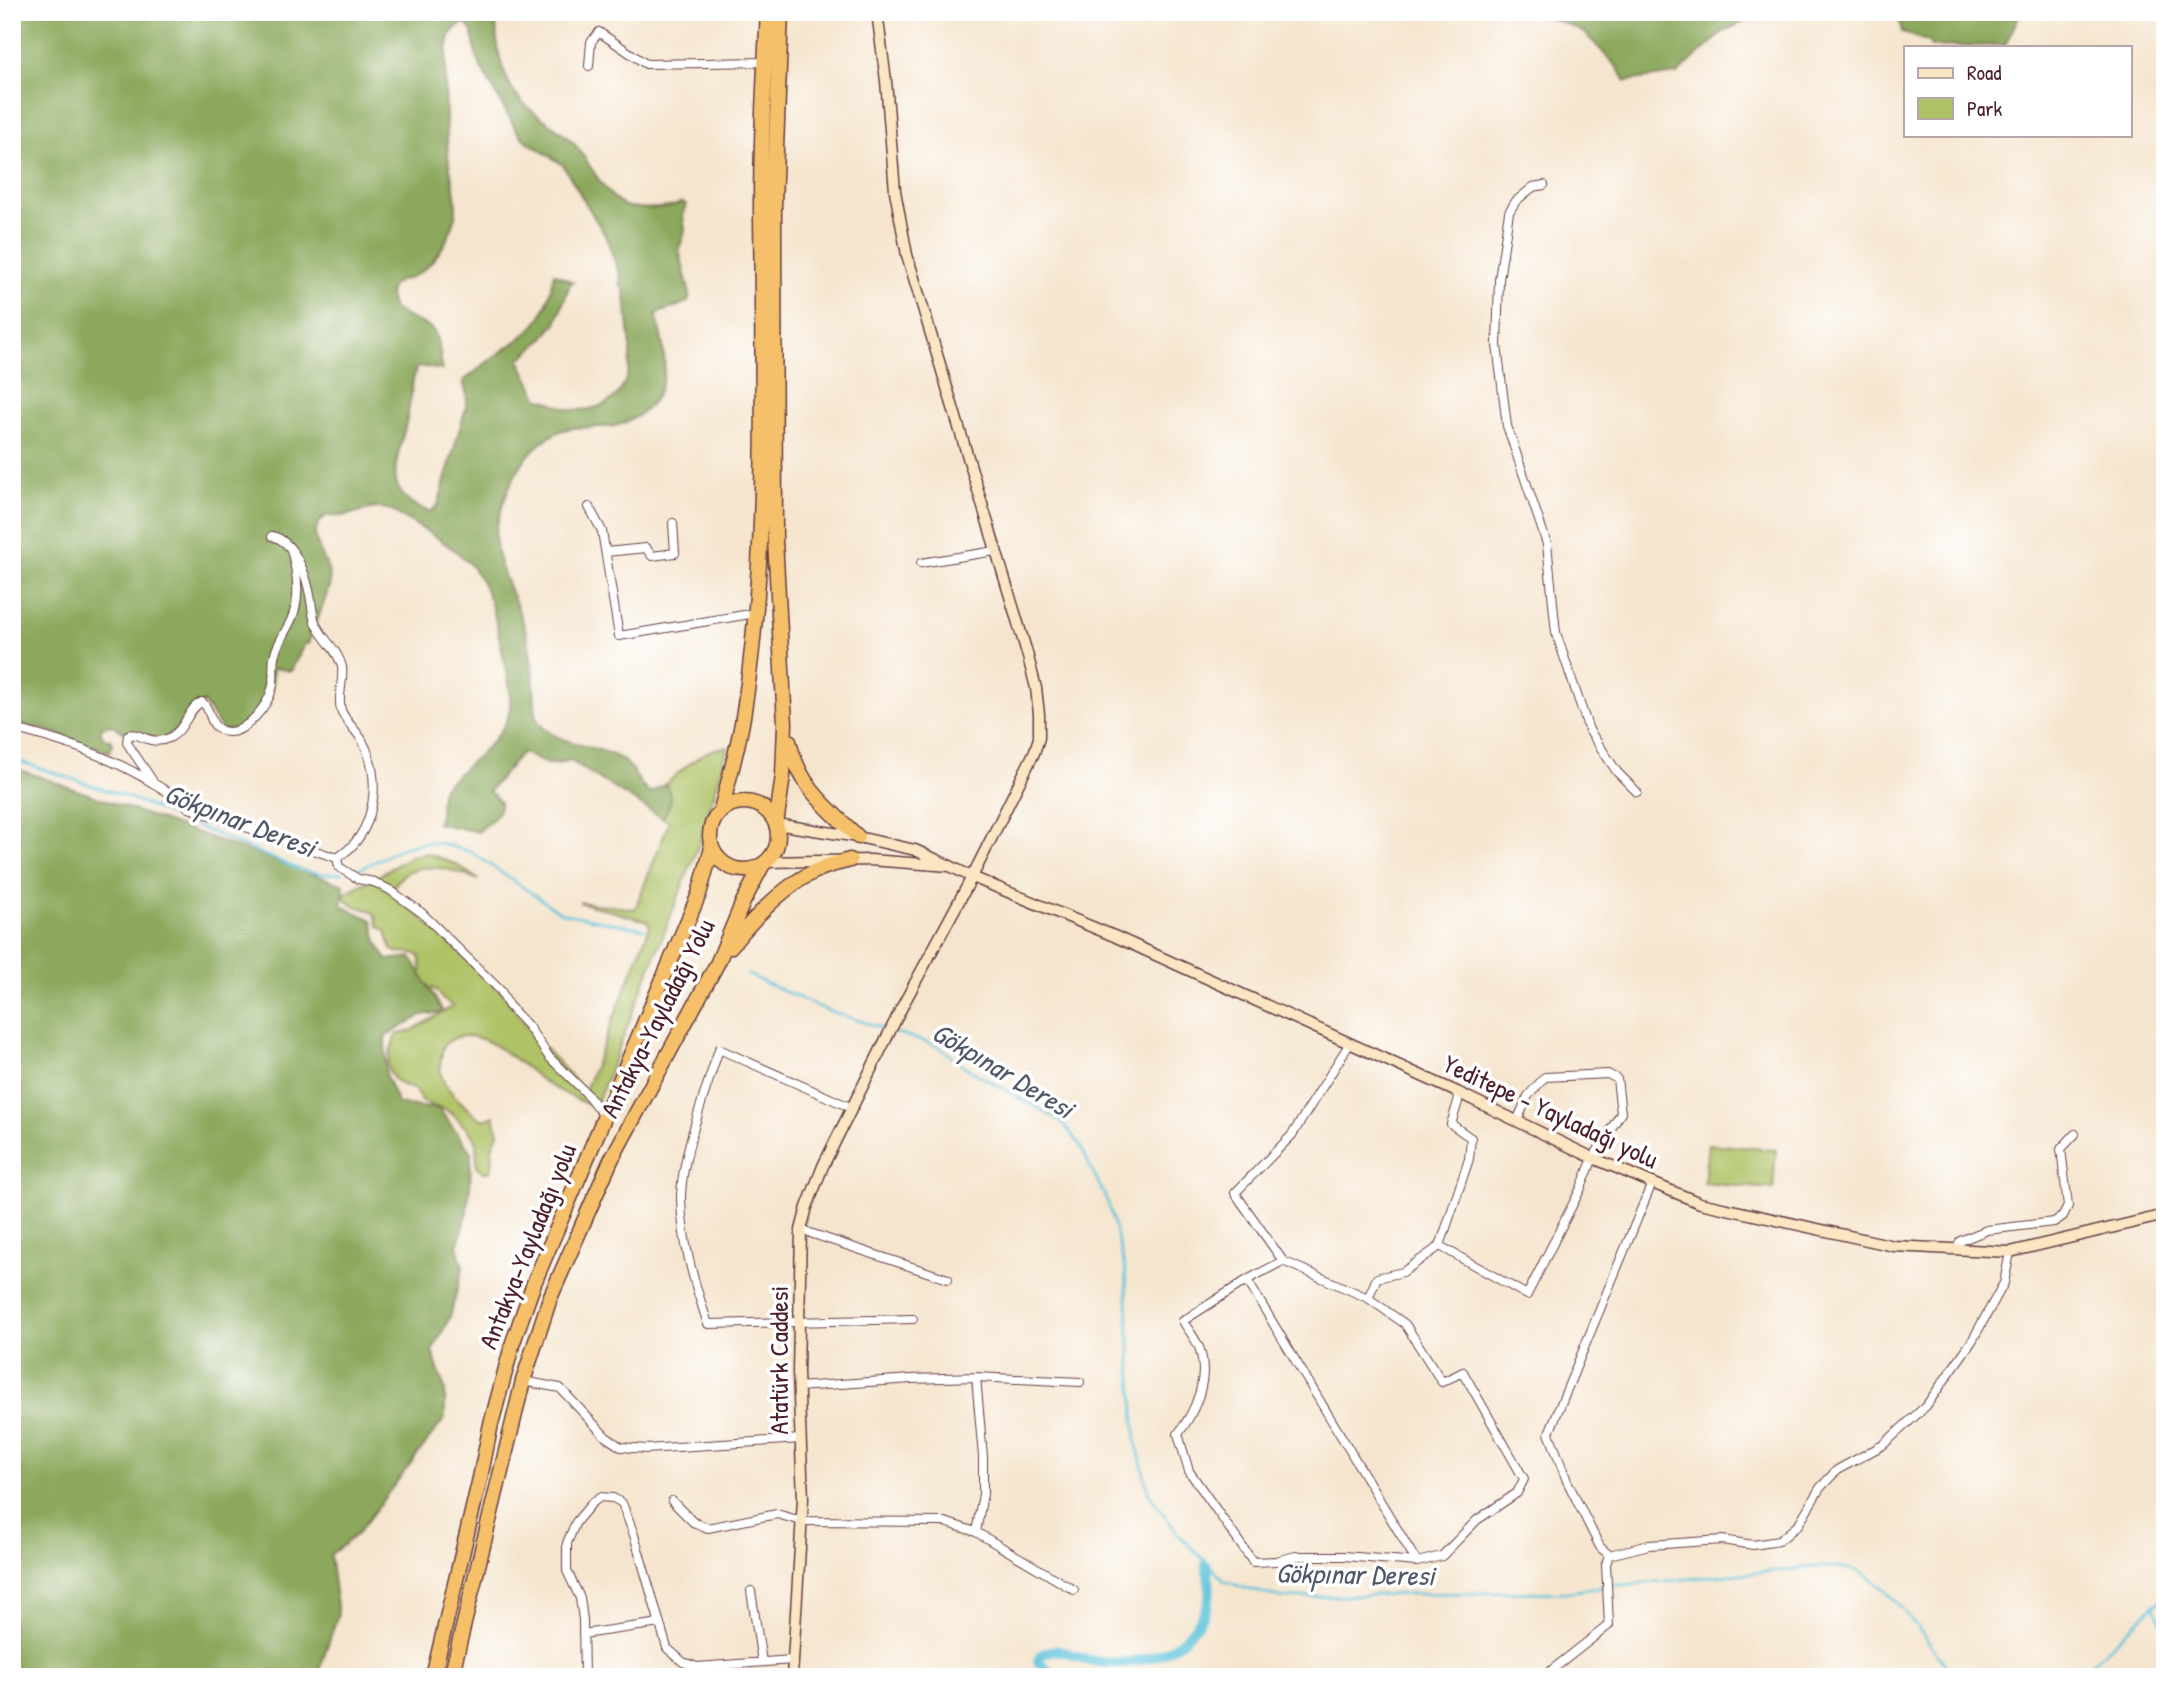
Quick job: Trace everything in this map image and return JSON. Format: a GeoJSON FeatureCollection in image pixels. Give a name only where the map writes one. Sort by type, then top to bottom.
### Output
{"type":"FeatureCollection","features":[{"type":"Feature","properties":{"kind":"highway"},"geometry":{"type":"LineString","coordinates":[[721,810],[743,720],[756,613],[763,484],[761,204],[768,12]]}},
{"type":"Feature","properties":{"kind":"highway"},"geometry":{"type":"LineString","coordinates":[[776,824],[769,813],[754,803],[737,802],[721,810],[714,818],[711,828],[712,848],[725,864],[734,868],[754,868],[764,863],[775,849],[778,839],[776,824],[783,776],[785,724],[775,540],[775,205],[781,12]]}},
{"type":"Feature","properties":{"kind":"highway"},"geometry":{"type":"LineString","coordinates":[[785,724],[792,756],[810,789],[827,809],[858,837]]}},
{"type":"Feature","properties":{"kind":"highway","name":"Antakya-Yayladağı yolu"},"geometry":{"type":"LineString","coordinates":[[433,1677],[491,1424],[513,1342],[534,1283],[699,894],[712,848]]}},
{"type":"Feature","properties":{"kind":"highway"},"geometry":{"type":"LineString","coordinates":[[718,962],[752,920],[796,883],[817,870],[850,860]]}},
{"type":"Feature","properties":{"kind":"highway","name":"Antakya-Yayladağı Yolu"},"geometry":{"type":"LineString","coordinates":[[451,1677],[523,1381],[550,1298],[605,1172],[718,962],[743,902],[764,863]]}},
{"type":"Feature","properties":{"kind":"main road","name":"Atatürk Caddesi"},"geometry":{"type":"LineString","coordinates":[[792,1677],[803,1499],[798,1387],[801,1230],[814,1186],[903,1005],[1018,786],[1039,738],[1036,688],[907,255],[895,191],[877,12]]}},
{"type":"Feature","properties":{"kind":"main road","name":"Yeditepe - Yayladağı yolu"},"geometry":{"type":"LineString","coordinates":[[776,824],[858,837],[915,850],[972,877],[1114,936],[1457,1092],[1593,1158],[1700,1203],[1881,1243],[2010,1252],[2165,1215]]}},
{"type":"Feature","properties":{"kind":"main road","name":"Yeditepe - Yayladağı yolu"},"geometry":{"type":"LineString","coordinates":[[764,863],[850,860],[950,866]]}},
{"type":"Feature","properties":{"kind":"street"},"geometry":{"type":"LineString","coordinates":[[589,66],[591,42],[599,32],[646,64],[765,62]]}},
{"type":"Feature","properties":{"kind":"street"},"geometry":{"type":"LineString","coordinates":[[1544,185],[1533,187],[1516,201],[1509,212],[1499,280],[1497,345],[1507,426],[1547,544],[1556,633],[1589,730],[1617,772],[1637,792]]}},
{"type":"Feature","properties":{"kind":"street"},"geometry":{"type":"LineString","coordinates":[[589,507],[600,523],[619,636],[756,613]]}},
{"type":"Feature","properties":{"kind":"street"},"geometry":{"type":"LineString","coordinates":[[606,552],[646,548],[652,555],[676,554],[673,523]]}},
{"type":"Feature","properties":{"kind":"street"},"geometry":{"type":"LineString","coordinates":[[272,536],[281,538],[291,550],[307,582],[315,622],[340,661],[341,708],[362,740],[372,771],[372,811],[369,821],[349,851],[338,862]]}},
{"type":"Feature","properties":{"kind":"street"},"geometry":{"type":"LineString","coordinates":[[155,784],[127,743],[128,734],[133,733],[150,741],[170,738],[183,726],[197,704],[202,702],[206,705],[213,724],[223,731],[234,732],[251,720],[269,697],[273,685],[274,657],[295,609],[297,578],[291,550]]}},
{"type":"Feature","properties":{"kind":"street"},"geometry":{"type":"LineString","coordinates":[[921,563],[995,551]]}},
{"type":"Feature","properties":{"kind":"street"},"geometry":{"type":"LineString","coordinates":[[12,728],[56,740],[119,763],[180,799],[189,808],[338,862],[358,879],[374,882],[390,890],[433,922],[501,991],[508,1005],[528,1026],[549,1057],[606,1117]]}},
{"type":"Feature","properties":{"kind":"street"},"geometry":{"type":"LineString","coordinates":[[1283,1261],[1247,1280],[1183,1321],[1200,1349],[1202,1384],[1190,1419],[1178,1434],[1189,1471],[1253,1562],[1276,1561],[1296,1556],[1344,1556],[1417,1562],[1442,1556],[1477,1520],[1517,1493],[1524,1479],[1463,1372],[1442,1382],[1405,1324],[1368,1298],[1283,1261],[1234,1193],[1292,1135],[1350,1043]]}},
{"type":"Feature","properties":{"kind":"street"},"geometry":{"type":"LineString","coordinates":[[852,1108],[719,1049],[686,1163],[681,1198],[688,1262],[708,1324],[913,1319]]}},
{"type":"Feature","properties":{"kind":"street"},"geometry":{"type":"LineString","coordinates":[[1440,1246],[1527,1295],[1581,1188],[1593,1158],[1621,1113],[1617,1079],[1608,1074],[1545,1077],[1528,1096],[1517,1121]]}},
{"type":"Feature","properties":{"kind":"street"},"geometry":{"type":"LineString","coordinates":[[1368,1298],[1377,1278],[1403,1272],[1440,1246],[1469,1159],[1471,1138],[1451,1124],[1458,1101],[1457,1092]]}},
{"type":"Feature","properties":{"kind":"street"},"geometry":{"type":"LineString","coordinates":[[1956,1249],[1960,1241],[1987,1230],[2053,1222],[2063,1216],[2068,1206],[2061,1149],[2075,1134]]}},
{"type":"Feature","properties":{"kind":"street"},"geometry":{"type":"LineString","coordinates":[[1543,1677],[1608,1625],[1608,1560],[1567,1481],[1549,1433],[1651,1183]]}},
{"type":"Feature","properties":{"kind":"street"},"geometry":{"type":"LineString","coordinates":[[801,1230],[948,1279]]}},
{"type":"Feature","properties":{"kind":"street"},"geometry":{"type":"LineString","coordinates":[[1608,1560],[1649,1545],[1722,1540],[1753,1545],[1779,1541],[1798,1525],[1820,1488],[1837,1470],[1883,1445],[1926,1405],[1972,1341],[2004,1283],[2010,1252]]}},
{"type":"Feature","properties":{"kind":"street"},"geometry":{"type":"LineString","coordinates":[[1247,1280],[1417,1562]]}},
{"type":"Feature","properties":{"kind":"street"},"geometry":{"type":"LineString","coordinates":[[976,1377],[983,1457],[982,1494],[976,1532]]}},
{"type":"Feature","properties":{"kind":"street"},"geometry":{"type":"LineString","coordinates":[[798,1387],[976,1377],[1080,1382]]}},
{"type":"Feature","properties":{"kind":"street"},"geometry":{"type":"LineString","coordinates":[[523,1381],[560,1388],[589,1421],[621,1447],[646,1449],[801,1439]]}},
{"type":"Feature","properties":{"kind":"street"},"geometry":{"type":"LineString","coordinates":[[584,1677],[580,1598],[567,1571],[567,1543],[576,1522],[600,1497],[613,1498],[622,1503],[667,1648],[683,1662],[697,1667],[793,1660]]}},
{"type":"Feature","properties":{"kind":"street"},"geometry":{"type":"LineString","coordinates":[[672,1501],[694,1522],[708,1528],[777,1514],[801,1521],[945,1522],[976,1532],[1074,1590]]}},
{"type":"Feature","properties":{"kind":"street"},"geometry":{"type":"LineString","coordinates":[[751,1591],[762,1662]]}},
{"type":"Feature","properties":{"kind":"street"},"geometry":{"type":"LineString","coordinates":[[583,1634],[660,1623]]}},
{"type":"Feature","properties":{"kind":"green space"},"geometry":{"type":"Polygon","coordinates":[[[12,12],[497,12],[499,52],[513,90],[531,110],[572,141],[610,194],[623,205],[634,208],[665,207],[681,202],[686,204],[683,215],[685,231],[679,250],[690,295],[688,302],[656,314],[664,351],[664,376],[655,399],[643,412],[623,424],[563,430],[537,446],[522,463],[511,483],[496,530],[498,555],[528,642],[536,717],[542,726],[562,739],[623,760],[647,791],[652,792],[665,784],[670,793],[670,801],[662,818],[569,760],[550,764],[522,752],[489,791],[500,802],[500,807],[493,819],[478,832],[437,823],[443,787],[487,747],[506,722],[510,707],[509,682],[490,600],[473,568],[435,536],[383,508],[344,516],[327,515],[319,523],[316,539],[330,581],[324,602],[308,644],[305,643],[291,671],[273,668],[272,689],[244,727],[223,731],[203,702],[188,720],[165,740],[123,732],[113,725],[101,727],[101,734],[113,744],[109,752],[49,731],[12,722],[12,12]],[[465,23],[459,25],[452,32],[447,54],[447,142],[456,206],[453,226],[430,264],[414,276],[395,283],[390,293],[393,308],[430,327],[440,352],[442,370],[420,366],[416,369],[396,464],[398,486],[403,496],[414,505],[430,512],[438,505],[466,407],[467,395],[463,381],[522,337],[537,322],[547,302],[554,273],[573,282],[556,323],[540,342],[519,360],[539,399],[573,410],[601,406],[616,396],[625,382],[629,365],[629,326],[624,289],[619,284],[621,278],[606,237],[563,165],[525,140],[517,131],[482,69],[476,55],[472,31],[465,23]]]}},
{"type":"Feature","properties":{"kind":"green space"},"geometry":{"type":"Polygon","coordinates":[[[1530,12],[1780,12],[1779,15],[1761,13],[1723,32],[1677,74],[1626,81],[1617,67],[1585,33],[1530,12]]]}},
{"type":"Feature","properties":{"kind":"green space"},"geometry":{"type":"Polygon","coordinates":[[[1878,12],[2021,12],[2005,45],[1931,46],[1929,42],[1902,32],[1899,17],[1878,12]]]}},
{"type":"Feature","properties":{"kind":"green space"},"geometry":{"type":"Polygon","coordinates":[[[728,747],[701,839],[595,1108],[547,1084],[498,1047],[483,1040],[469,1036],[456,1037],[444,1045],[440,1064],[445,1085],[476,1116],[485,1120],[494,1116],[498,1133],[492,1148],[493,1161],[490,1172],[483,1172],[477,1166],[476,1139],[461,1123],[447,1110],[427,1104],[415,1090],[399,1083],[390,1073],[388,1061],[396,1035],[411,1031],[453,1006],[422,980],[419,956],[395,952],[391,948],[386,931],[378,925],[373,913],[348,902],[344,896],[346,892],[411,856],[427,853],[455,864],[479,880],[452,871],[415,869],[404,874],[391,890],[501,991],[538,1041],[585,1091],[650,926],[647,921],[579,902],[635,909],[669,822],[662,818],[670,801],[665,784],[701,755],[728,747]]]}},
{"type":"Feature","properties":{"kind":"green space"},"geometry":{"type":"Polygon","coordinates":[[[12,767],[344,885],[342,906],[372,920],[377,942],[387,960],[411,957],[443,1012],[422,1015],[385,1037],[386,1076],[398,1104],[439,1109],[471,1152],[466,1217],[457,1246],[463,1267],[450,1317],[432,1351],[445,1390],[445,1418],[357,1534],[330,1555],[338,1614],[317,1677],[12,1677],[12,767]]]}},
{"type":"Feature","properties":{"kind":"green space"},"geometry":{"type":"Polygon","coordinates":[[[1708,1144],[1776,1150],[1773,1189],[1704,1183],[1708,1144]]]}},
{"type":"Feature","properties":{"kind":"waterway","name":"Gökpınar Deresi"},"geometry":{"type":"LineString","coordinates":[[12,759],[133,799],[300,870],[324,874],[343,873]]}},
{"type":"Feature","properties":{"kind":"waterway","name":"Gökpınar Deresi"},"geometry":{"type":"LineString","coordinates":[[349,871],[362,868],[402,848],[421,843],[439,843],[471,852],[561,913],[644,929]]}},
{"type":"Feature","properties":{"kind":"waterway","name":"Gökpınar Deresi"},"geometry":{"type":"LineString","coordinates":[[748,975],[826,1010],[888,1030]]}},
{"type":"Feature","properties":{"kind":"waterway","name":"Gökpınar Deresi"},"geometry":{"type":"LineString","coordinates":[[894,1032],[938,1046],[968,1069],[1061,1121],[1080,1145],[1108,1203],[1125,1268],[1136,1441],[1149,1494],[1179,1535],[1225,1581],[1283,1598],[1567,1592],[1604,1587]]}},
{"type":"Feature","properties":{"kind":"waterway"},"geometry":{"type":"LineString","coordinates":[[1055,1677],[1038,1661],[1046,1652],[1057,1650],[1099,1662],[1129,1662],[1158,1655],[1183,1640],[1204,1614],[1207,1606],[1210,1592],[1206,1565]]}},
{"type":"Feature","properties":{"kind":"waterway","name":"Gökpınar Deresi"},"geometry":{"type":"LineString","coordinates":[[1611,1586],[1814,1567],[1852,1569],[1870,1578],[1897,1603],[1954,1677]]}},
{"type":"Feature","properties":{"kind":"waterway"},"geometry":{"type":"LineString","coordinates":[[2077,1677],[2165,1596]]}},
{"type":"Feature","properties":{"kind":"waterway"},"geometry":{"type":"LineString","coordinates":[[2153,1605],[2165,1629]]}}]}
